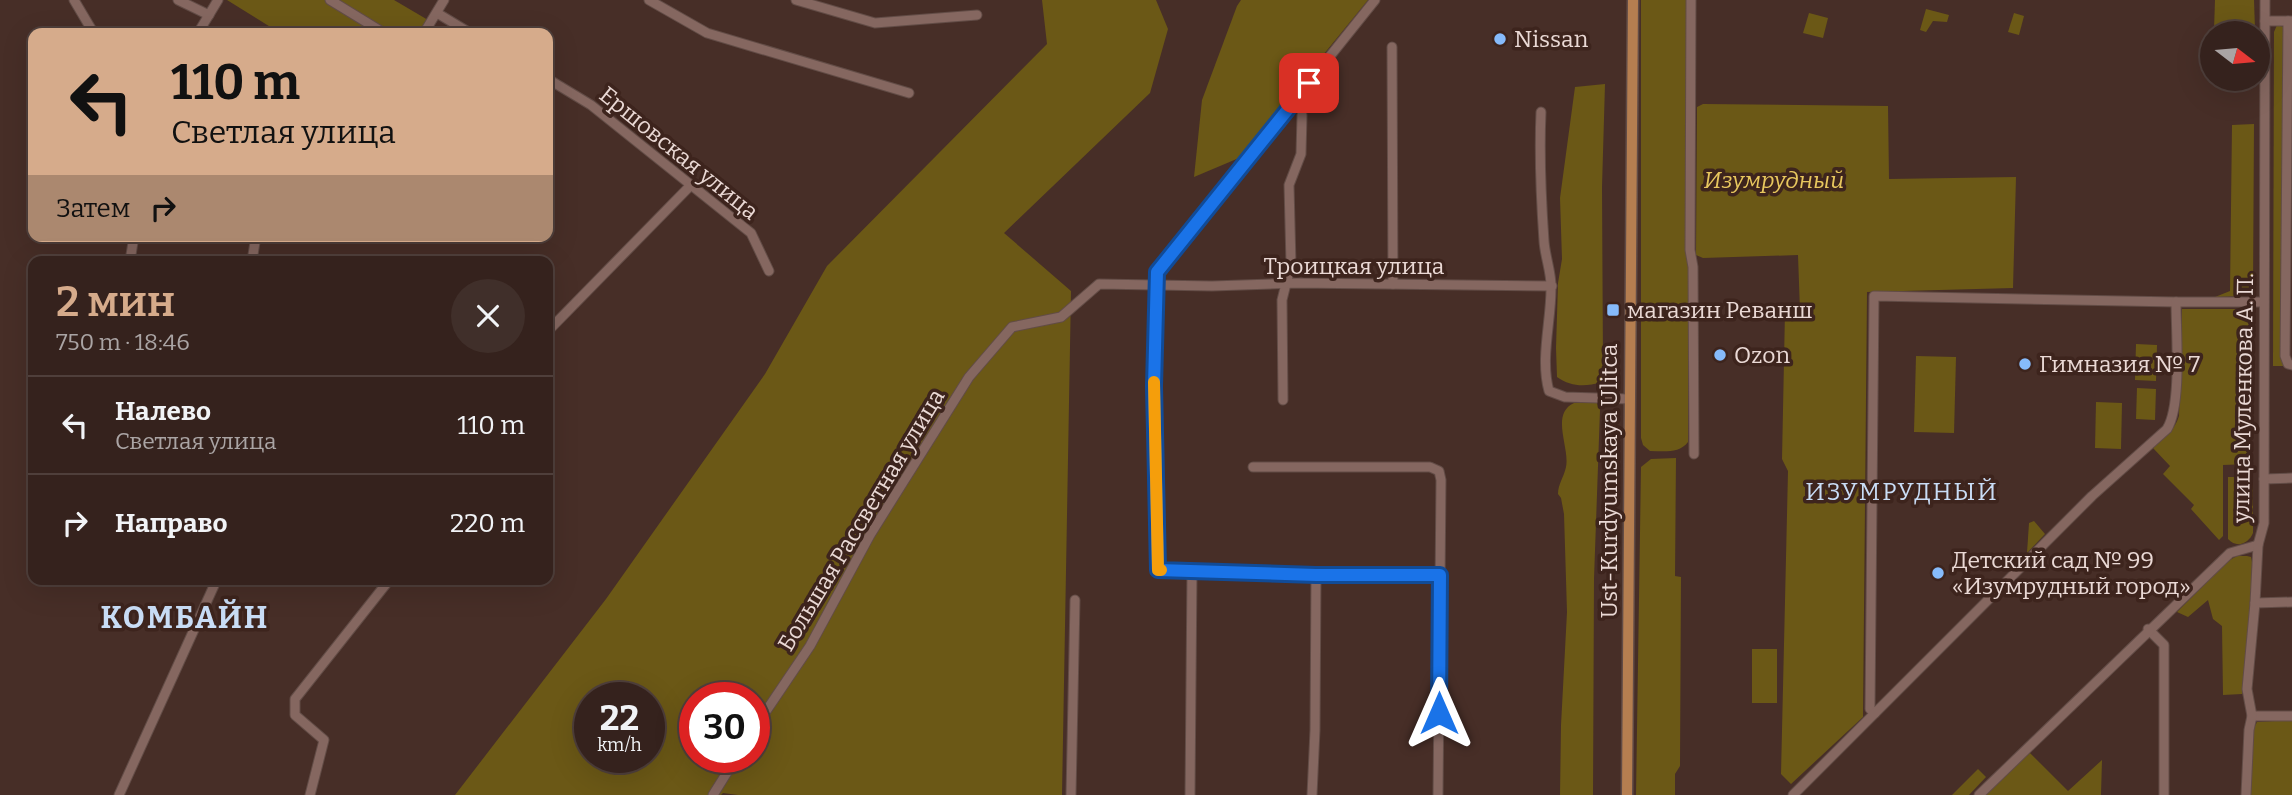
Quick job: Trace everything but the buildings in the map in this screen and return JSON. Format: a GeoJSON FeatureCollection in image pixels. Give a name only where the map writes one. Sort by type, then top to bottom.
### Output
{"type":"FeatureCollection","features":[{"type":"Feature","properties":{"kind":"main road","name":"Ust-Kurdyumskaya Ulitca"},"geometry":{"type":"LineString","coordinates":[[1627,795],[1633,0]]}},
{"type":"Feature","properties":{"kind":"street"},"geometry":{"type":"LineString","coordinates":[[74,0],[91,28]]}},
{"type":"Feature","properties":{"kind":"street"},"geometry":{"type":"LineString","coordinates":[[178,0],[209,15]]}},
{"type":"Feature","properties":{"kind":"street"},"geometry":{"type":"LineString","coordinates":[[201,28],[218,0]]}},
{"type":"Feature","properties":{"kind":"street"},"geometry":{"type":"LineString","coordinates":[[330,0],[376,28]]}},
{"type":"Feature","properties":{"kind":"street"},"geometry":{"type":"LineString","coordinates":[[427,28],[444,0]]}},
{"type":"Feature","properties":{"kind":"street"},"geometry":{"type":"LineString","coordinates":[[649,0],[707,33],[909,93]]}},
{"type":"Feature","properties":{"kind":"street"},"geometry":{"type":"LineString","coordinates":[[796,0],[875,23],[977,15]]}},
{"type":"Feature","properties":{"kind":"street"},"geometry":{"type":"LineString","coordinates":[[1375,0],[1157,272],[1154,386],[1158,570],[1316,575],[1440,575]]}},
{"type":"Feature","properties":{"kind":"street"},"geometry":{"type":"LineString","coordinates":[[1691,0],[1690,250],[1693,267],[1694,454]]}},
{"type":"Feature","properties":{"kind":"street","name":"улица Муленкова А. П."},"geometry":{"type":"LineString","coordinates":[[2264,21],[2265,0]]}},
{"type":"Feature","properties":{"kind":"street"},"geometry":{"type":"LineString","coordinates":[[436,13],[462,28]]}},
{"type":"Feature","properties":{"kind":"street"},"geometry":{"type":"LineString","coordinates":[[2264,21],[2290,20],[2289,286],[2285,356],[2290,364]]}},
{"type":"Feature","properties":{"kind":"street"},"geometry":{"type":"LineString","coordinates":[[1392,47],[1393,284]]}},
{"type":"Feature","properties":{"kind":"street","name":"Ершовская улица"},"geometry":{"type":"LineString","coordinates":[[553,82],[591,105],[751,233],[769,271]]}},
{"type":"Feature","properties":{"kind":"street","name":"улица Муленкова А. П."},"geometry":{"type":"LineString","coordinates":[[2246,795],[2252,716],[2246,689],[2258,545],[2264,523],[2264,91]]}},
{"type":"Feature","properties":{"kind":"street"},"geometry":{"type":"LineString","coordinates":[[1541,112],[1541,197],[1546,260],[1552,286],[1547,364],[1549,391],[1565,397],[1630,399]]}},
{"type":"Feature","properties":{"kind":"street"},"geometry":{"type":"LineString","coordinates":[[1283,400],[1282,300],[1291,264],[1289,186],[1301,154],[1302,115]]}},
{"type":"Feature","properties":{"kind":"street"},"geometry":{"type":"LineString","coordinates":[[553,326],[691,185]]}},
{"type":"Feature","properties":{"kind":"street","name":"Троицкая улица"},"geometry":{"type":"LineString","coordinates":[[1157,285],[1287,283],[1552,286]]}},
{"type":"Feature","properties":{"kind":"street","name":"Большая Рассветная улица"},"geometry":{"type":"LineString","coordinates":[[770,705],[810,646],[870,535],[961,389],[1012,327],[1061,317],[1099,284],[1157,285]]}},
{"type":"Feature","properties":{"kind":"street"},"geometry":{"type":"LineString","coordinates":[[1875,713],[1870,709],[1874,296],[2264,302]]}},
{"type":"Feature","properties":{"kind":"street"},"geometry":{"type":"LineString","coordinates":[[1793,795],[2092,495],[2167,429],[2175,403],[2176,302]]}},
{"type":"Feature","properties":{"kind":"street"},"geometry":{"type":"LineString","coordinates":[[1253,467],[1430,467],[1438,471],[1441,480],[1438,795]]}},
{"type":"Feature","properties":{"kind":"street"},"geometry":{"type":"LineString","coordinates":[[2264,479],[2292,478]]}},
{"type":"Feature","properties":{"kind":"street"},"geometry":{"type":"LineString","coordinates":[[1979,795],[2148,629],[2230,553],[2258,545]]}},
{"type":"Feature","properties":{"kind":"street"},"geometry":{"type":"LineString","coordinates":[[1189,795],[1192,571]]}},
{"type":"Feature","properties":{"kind":"street"},"geometry":{"type":"LineString","coordinates":[[1311,795],[1315,730],[1316,575]]}},
{"type":"Feature","properties":{"kind":"street"},"geometry":{"type":"LineString","coordinates":[[119,795],[214,585]]}},
{"type":"Feature","properties":{"kind":"street"},"geometry":{"type":"LineString","coordinates":[[310,795],[324,740],[295,715],[295,699],[385,585]]}},
{"type":"Feature","properties":{"kind":"street"},"geometry":{"type":"LineString","coordinates":[[1071,795],[1075,600]]}},
{"type":"Feature","properties":{"kind":"street"},"geometry":{"type":"LineString","coordinates":[[2255,603],[2292,602]]}},
{"type":"Feature","properties":{"kind":"street"},"geometry":{"type":"LineString","coordinates":[[2148,629],[2164,645],[2164,795]]}},
{"type":"Feature","properties":{"kind":"street"},"geometry":{"type":"LineString","coordinates":[[2252,716],[2292,716]]}},
{"type":"Feature","properties":{"kind":"street"},"geometry":{"type":"LineString","coordinates":[[713,795],[727,773]]}},
{"type":"Feature","properties":{"kind":"green space"},"geometry":{"type":"Polygon","coordinates":[[[227,0],[394,0],[428,20],[423,28],[272,28],[227,0]]]}},
{"type":"Feature","properties":{"kind":"green space"},"geometry":{"type":"Polygon","coordinates":[[[1042,0],[1156,0],[1168,29],[1150,93],[1004,233],[1071,291],[1062,795],[455,795],[606,599],[765,374],[827,266],[1047,44],[1042,0]]]}},
{"type":"Feature","properties":{"kind":"green space"},"geometry":{"type":"Polygon","coordinates":[[[1241,0],[1368,0],[1239,158],[1194,177],[1202,100],[1241,0]]]}},
{"type":"Feature","properties":{"kind":"green space"},"geometry":{"type":"Polygon","coordinates":[[[1641,0],[1688,0],[1688,442],[1675,450],[1665,451],[1650,451],[1643,445],[1641,438],[1641,0]]]}},
{"type":"Feature","properties":{"kind":"green space"},"geometry":{"type":"Polygon","coordinates":[[[2215,0],[2254,0],[2255,21],[2214,21],[2215,0]]]}},
{"type":"Feature","properties":{"kind":"green space"},"geometry":{"type":"Polygon","coordinates":[[[1926,9],[1949,15],[1947,22],[1933,21],[1926,32],[1920,30],[1926,9]]]}},
{"type":"Feature","properties":{"kind":"green space"},"geometry":{"type":"Polygon","coordinates":[[[1809,13],[1828,18],[1823,38],[1803,33],[1809,13]]]}},
{"type":"Feature","properties":{"kind":"green space"},"geometry":{"type":"Polygon","coordinates":[[[2014,13],[2024,16],[2019,35],[2008,32],[2014,13]]]}},
{"type":"Feature","properties":{"kind":"green space"},"geometry":{"type":"Polygon","coordinates":[[[2277,25],[2284,27],[2285,31],[2283,366],[2273,366],[2274,32],[2277,25]]]}},
{"type":"Feature","properties":{"kind":"green space"},"geometry":{"type":"Polygon","coordinates":[[[1605,84],[1602,187],[1603,364],[1601,382],[1579,385],[1557,377],[1558,283],[1562,259],[1560,198],[1575,87],[1605,84]]]}},
{"type":"Feature","properties":{"kind":"green space","name":"Изумрудный"},"geometry":{"type":"Polygon","coordinates":[[[1703,104],[1888,106],[1889,179],[2016,177],[2013,288],[1867,292],[1863,717],[1791,784],[1781,774],[1788,471],[1782,459],[1785,311],[1800,311],[1798,255],[1703,258],[1696,255],[1697,107],[1703,104]]]}},
{"type":"Feature","properties":{"kind":"green space"},"geometry":{"type":"Polygon","coordinates":[[[2254,124],[2253,290],[2245,296],[2215,297],[2230,291],[2232,125],[2254,124]]]}},
{"type":"Feature","properties":{"kind":"green space"},"geometry":{"type":"Polygon","coordinates":[[[2182,309],[2246,309],[2250,313],[2247,394],[2250,395],[2250,461],[2248,464],[2223,465],[2223,536],[2219,540],[2191,509],[2194,505],[2163,474],[2170,466],[2153,448],[2172,430],[2179,416],[2182,309]]]}},
{"type":"Feature","properties":{"kind":"green space"},"geometry":{"type":"Polygon","coordinates":[[[2136,344],[2157,345],[2156,381],[2135,380],[2136,344]]]}},
{"type":"Feature","properties":{"kind":"green space"},"geometry":{"type":"Polygon","coordinates":[[[1916,356],[1956,357],[1954,433],[1914,432],[1916,356]]]}},
{"type":"Feature","properties":{"kind":"green space"},"geometry":{"type":"Polygon","coordinates":[[[2137,388],[2156,389],[2155,420],[2136,419],[2137,388]]]}},
{"type":"Feature","properties":{"kind":"green space"},"geometry":{"type":"Polygon","coordinates":[[[2096,402],[2122,403],[2121,449],[2095,448],[2096,402]]]}},
{"type":"Feature","properties":{"kind":"green space"},"geometry":{"type":"Polygon","coordinates":[[[1574,403],[1597,403],[1600,410],[1594,579],[1593,795],[1560,795],[1567,612],[1564,514],[1558,494],[1567,459],[1562,432],[1563,415],[1574,403]]]}},
{"type":"Feature","properties":{"kind":"green space"},"geometry":{"type":"Polygon","coordinates":[[[1676,458],[1675,576],[1681,577],[1680,766],[1675,774],[1675,795],[1636,795],[1641,467],[1651,459],[1676,458]]]}},
{"type":"Feature","properties":{"kind":"green space"},"geometry":{"type":"Polygon","coordinates":[[[2228,477],[2249,477],[2253,481],[2253,533],[2249,540],[2242,544],[2235,544],[2228,539],[2228,477]]]}},
{"type":"Feature","properties":{"kind":"green space"},"geometry":{"type":"Polygon","coordinates":[[[2034,521],[2045,534],[2027,553],[2029,523],[2034,521]]]}},
{"type":"Feature","properties":{"kind":"green space"},"geometry":{"type":"Polygon","coordinates":[[[2237,556],[2251,557],[2252,562],[2251,603],[2242,694],[2223,695],[2222,626],[2213,619],[2208,600],[2188,617],[2177,612],[2228,561],[2237,556]]]}},
{"type":"Feature","properties":{"kind":"green space"},"geometry":{"type":"Polygon","coordinates":[[[1752,649],[1777,649],[1777,703],[1752,703],[1752,649]]]}},
{"type":"Feature","properties":{"kind":"green space"},"geometry":{"type":"Polygon","coordinates":[[[2292,720],[2292,795],[2244,795],[2253,730],[2257,722],[2292,720]]]}},
{"type":"Feature","properties":{"kind":"green space"},"geometry":{"type":"Polygon","coordinates":[[[2028,751],[2068,791],[2102,760],[2101,795],[1984,795],[2028,751]]]}},
{"type":"Feature","properties":{"kind":"green space"},"geometry":{"type":"Polygon","coordinates":[[[1978,769],[1986,777],[1969,795],[1952,795],[1978,769]]]}},
{"type":"Feature","properties":{"kind":"slow traffic"},"geometry":{"type":"LineString","coordinates":[[1154,382],[1158,570],[1161,570]]}},
{"type":"Feature","properties":{"kind":"place","name":"Nissan"},"geometry":{"type":"Point","coordinates":[1500,39]}},
{"type":"Feature","properties":{"kind":"place","name":"магазин Реванш"},"geometry":{"type":"Point","coordinates":[1613,310]}},
{"type":"Feature","properties":{"kind":"place","name":"Ozon"},"geometry":{"type":"Point","coordinates":[1720,355]}},
{"type":"Feature","properties":{"kind":"place","name":"Гимназия № 7"},"geometry":{"type":"Point","coordinates":[2025,364]}},
{"type":"Feature","properties":{"kind":"place","name":"Детский сад № 99 «Изумрудный город»"},"geometry":{"type":"Point","coordinates":[1938,573]}},
{"type":"Feature","properties":{"kind":"district","name":"ИЗУМРУДНЫЙ"},"geometry":{"type":"Point","coordinates":[1902,492]}},
{"type":"Feature","properties":{"kind":"district","name":"КОМБАЙН"},"geometry":{"type":"Point","coordinates":[185,618]}},
{"type":"Feature","properties":{"kind":"route"},"geometry":{"type":"LineString","coordinates":[[1309,83],[1157,272],[1154,386],[1158,570],[1316,575],[1440,575],[1439,713]]}}]}
